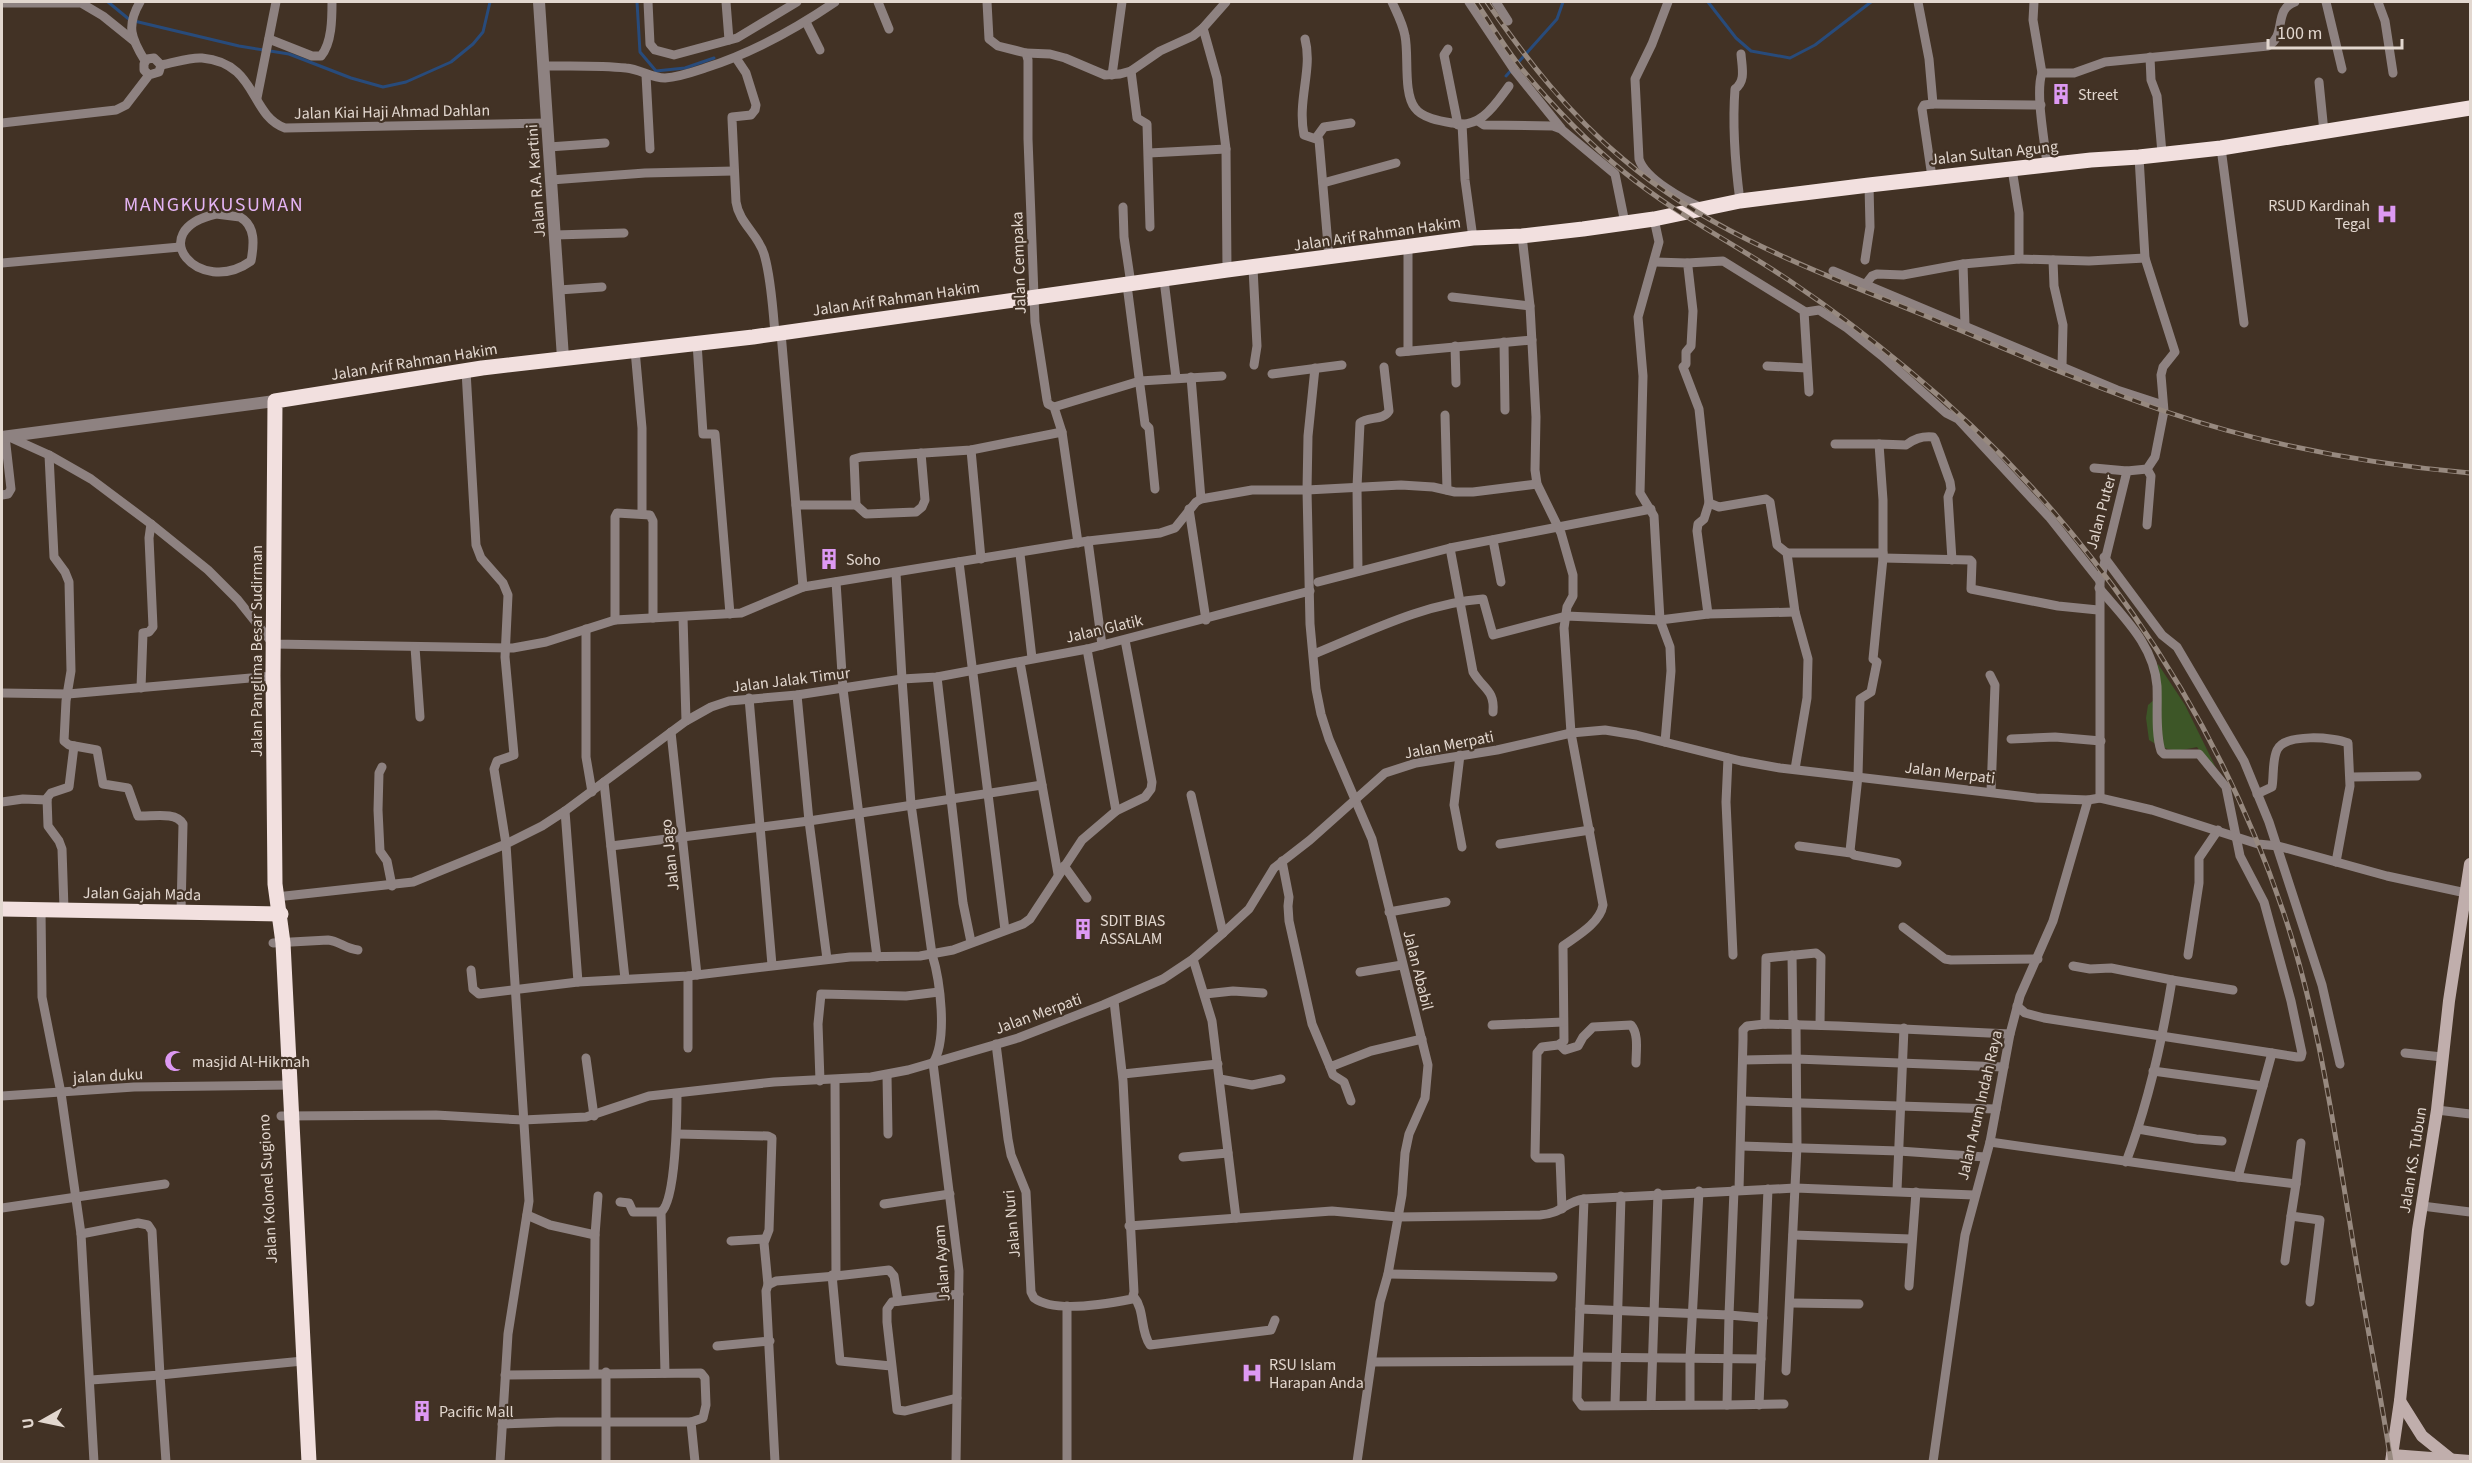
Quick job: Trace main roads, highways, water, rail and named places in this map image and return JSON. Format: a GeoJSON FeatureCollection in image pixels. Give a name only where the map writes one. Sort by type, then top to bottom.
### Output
{"type":"FeatureCollection","features":[{"type":"Feature","properties":{"kind":"highway","name":"Jalan Sultan Agung"},"geometry":{"type":"LineString","coordinates":[[1522,236],[1654,219],[1740,201],[1932,177],[2221,148],[2470,108]]}},
{"type":"Feature","properties":{"kind":"highway","name":"Jalan Arif Rahman Hakim"},"geometry":{"type":"LineString","coordinates":[[275,401],[466,371],[778,333],[1227,270],[1473,238],[1522,236]]}},
{"type":"Feature","properties":{"kind":"highway","name":"Jalan Panglima Besar Sudirman"},"geometry":{"type":"LineString","coordinates":[[275,401],[273,675],[276,907],[298,1361]]}},
{"type":"Feature","properties":{"kind":"highway","name":"Jalan Gajah Mada"},"geometry":{"type":"LineString","coordinates":[[2,909],[181,912],[276,907]]}},
{"type":"Feature","properties":{"kind":"highway"},"geometry":{"type":"LineString","coordinates":[[298,1361],[300,1461]]}},
{"type":"Feature","properties":{"kind":"highway"},"geometry":{"type":"LineString","coordinates":[[298,1361],[309,1461]]}},
{"type":"Feature","properties":{"kind":"main road","name":"Jalan KS. Tubun"},"geometry":{"type":"LineString","coordinates":[[2391,1458],[2400,1401],[2422,1206],[2470,864]]}},
{"type":"Feature","properties":{"kind":"main road"},"geometry":{"type":"LineString","coordinates":[[2400,1401],[2422,1436],[2453,1461]]}},
{"type":"Feature","properties":{"kind":"main road"},"geometry":{"type":"LineString","coordinates":[[2391,1458],[2470,1461]]}},
{"type":"Feature","properties":{"kind":"waterway"},"geometry":{"type":"LineString","coordinates":[[108,2],[130,20],[239,46],[289,54],[351,78],[383,87],[406,82],[451,62],[473,44],[483,32],[490,2]]}},
{"type":"Feature","properties":{"kind":"waterway"},"geometry":{"type":"LineString","coordinates":[[637,2],[640,52],[656,71],[685,68],[714,58]]}},
{"type":"Feature","properties":{"kind":"waterway"},"geometry":{"type":"LineString","coordinates":[[1506,76],[1557,19],[1563,2]]}},
{"type":"Feature","properties":{"kind":"waterway"},"geometry":{"type":"LineString","coordinates":[[1708,2],[1736,38],[1751,51],[1790,58],[1815,45],[1871,2]]}},
{"type":"Feature","properties":{"kind":"railway"},"geometry":{"type":"LineString","coordinates":[[1476,2],[1522,69],[1570,123],[1610,160],[1664,202],[1769,267],[1835,312],[1906,368],[1969,423],[2027,483],[2082,546],[2132,613],[2178,684],[2218,757],[2253,833],[2283,911],[2306,989],[2331,1109],[2391,1462]]}},
{"type":"Feature","properties":{"kind":"railway"},"geometry":{"type":"LineString","coordinates":[[1487,2],[1549,85],[1603,142],[1656,185],[1690,208],[1763,247],[1839,281],[2041,364],[2204,424],[2317,452],[2470,473]]}},
{"type":"Feature","properties":{"kind":"place","name":"Street"},"geometry":{"type":"Point","coordinates":[2061,94]}},
{"type":"Feature","properties":{"kind":"place","name":"RSUD Kardinah Tegal"},"geometry":{"type":"Point","coordinates":[2387,214]}},
{"type":"Feature","properties":{"kind":"place","name":"Soho"},"geometry":{"type":"Point","coordinates":[829,559]}},
{"type":"Feature","properties":{"kind":"place","name":"SDIT BIAS ASSALAM"},"geometry":{"type":"Point","coordinates":[1083,929]}},
{"type":"Feature","properties":{"kind":"place","name":"masjid Al-Hikmah"},"geometry":{"type":"Point","coordinates":[175,1061]}},
{"type":"Feature","properties":{"kind":"place","name":"RSU Islam Harapan Anda"},"geometry":{"type":"Point","coordinates":[1252,1373]}},
{"type":"Feature","properties":{"kind":"place","name":"Pacific Mall"},"geometry":{"type":"Point","coordinates":[422,1411]}},
{"type":"Feature","properties":{"kind":"district","name":"MANGKUKUSUMAN"},"geometry":{"type":"Point","coordinates":[214,204]}}]}
